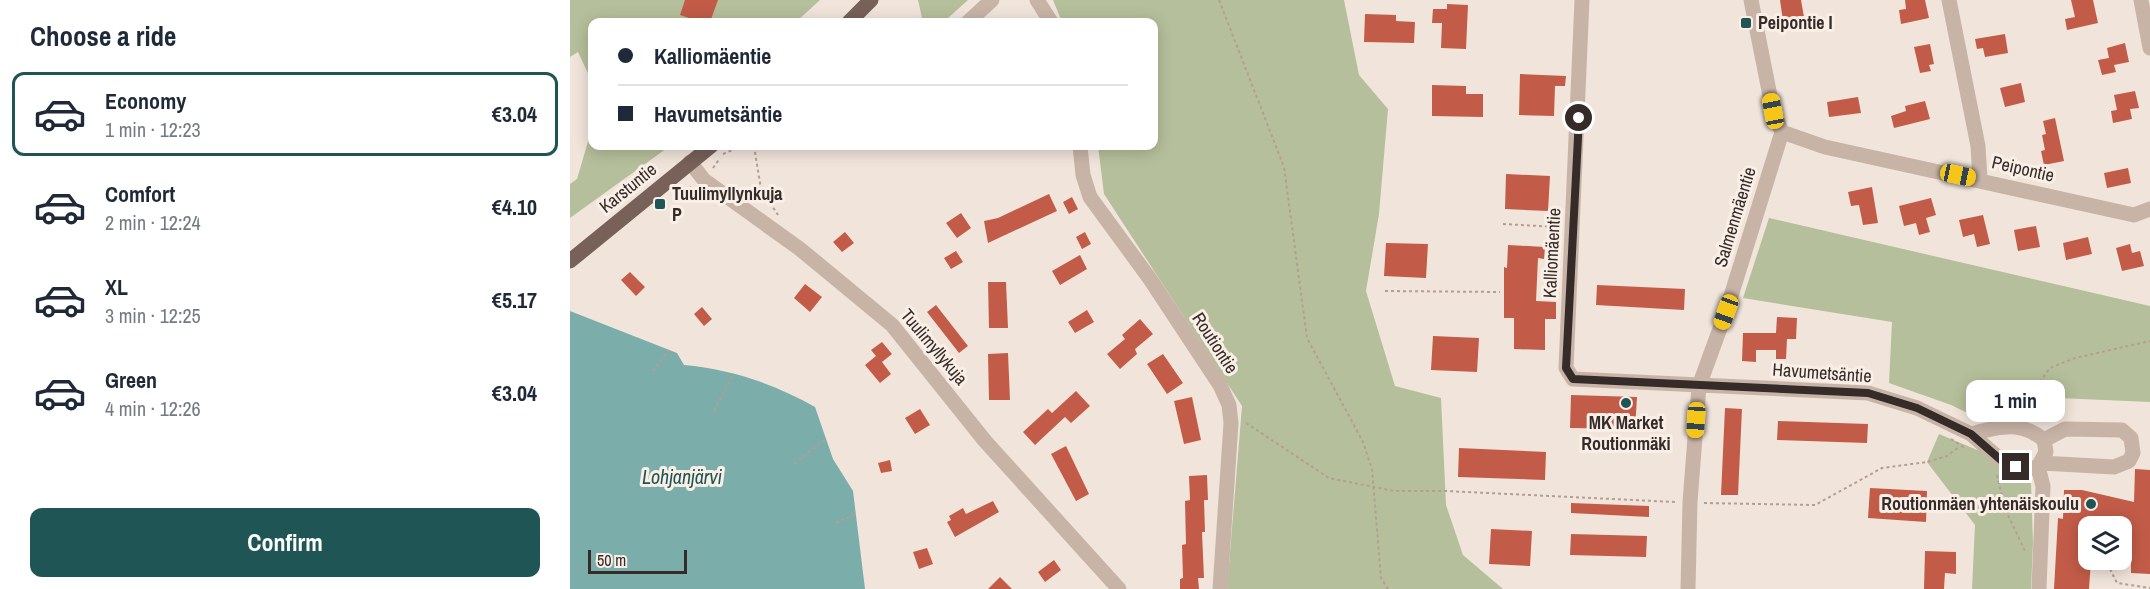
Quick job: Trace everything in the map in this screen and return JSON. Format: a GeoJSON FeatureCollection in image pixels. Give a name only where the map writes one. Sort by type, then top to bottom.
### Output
{"type":"FeatureCollection","features":[{"type":"Feature","properties":{"kind":"main road"},"geometry":{"type":"LineString","coordinates":[[853,18],[871,0]]}},
{"type":"Feature","properties":{"kind":"main road","name":"Karstuntie"},"geometry":{"type":"LineString","coordinates":[[570,261],[706,150]]}},
{"type":"Feature","properties":{"kind":"street"},"geometry":{"type":"LineString","coordinates":[[972,18],[992,0]]}},
{"type":"Feature","properties":{"kind":"street"},"geometry":{"type":"LineString","coordinates":[[1037,0],[1048,18]]}},
{"type":"Feature","properties":{"kind":"street","name":"Kalliomäentie"},"geometry":{"type":"LineString","coordinates":[[1582,0],[1566,368],[1573,379],[1699,386]]}},
{"type":"Feature","properties":{"kind":"street"},"geometry":{"type":"LineString","coordinates":[[1751,0],[1773,111],[1782,132]]}},
{"type":"Feature","properties":{"kind":"street"},"geometry":{"type":"LineString","coordinates":[[1949,0],[1978,146],[1980,180]]}},
{"type":"Feature","properties":{"kind":"street"},"geometry":{"type":"LineString","coordinates":[[2140,0],[2150,48]]}},
{"type":"Feature","properties":{"kind":"street","name":"Peipontie"},"geometry":{"type":"LineString","coordinates":[[1782,132],[1825,147],[2134,215],[2150,209]]}},
{"type":"Feature","properties":{"kind":"street","name":"Salmenmäentie"},"geometry":{"type":"LineString","coordinates":[[1688,589],[1690,502],[1699,386],[1726,312],[1756,209],[1782,132]]}},
{"type":"Feature","properties":{"kind":"street","name":"Routiontie"},"geometry":{"type":"LineString","coordinates":[[1080,150],[1083,175],[1090,197],[1150,279],[1220,385],[1229,405],[1230,433],[1220,589]]}},
{"type":"Feature","properties":{"kind":"street","name":"Tuulimyllykuja"},"geometry":{"type":"LineString","coordinates":[[690,162],[704,180],[800,249],[892,325],[985,441],[1119,589]]}},
{"type":"Feature","properties":{"kind":"street","name":"Havumetsäntie"},"geometry":{"type":"LineString","coordinates":[[1699,386],[1868,393],[1917,408],[1971,434],[2002,461],[2027,469],[2040,465],[2114,467],[2129,461],[2133,453],[2131,438],[2122,430],[2065,429],[2044,440]]}},
{"type":"Feature","properties":{"kind":"street"},"geometry":{"type":"LineString","coordinates":[[1971,434],[2017,426],[2025,427],[2044,440],[2046,452],[2040,465],[2043,486],[2040,589]]}},
{"type":"Feature","properties":{"kind":"path"},"geometry":{"type":"LineString","coordinates":[[1219,0],[1284,167],[1307,338],[1363,442],[1372,469],[1381,578],[1388,589]]}},
{"type":"Feature","properties":{"kind":"path"},"geometry":{"type":"LineString","coordinates":[[755,150],[761,189],[780,218]]}},
{"type":"Feature","properties":{"kind":"path"},"geometry":{"type":"LineString","coordinates":[[1503,224],[1573,229]]}},
{"type":"Feature","properties":{"kind":"path"},"geometry":{"type":"LineString","coordinates":[[1385,291],[1500,292]]}},
{"type":"Feature","properties":{"kind":"path"},"geometry":{"type":"LineString","coordinates":[[1969,450],[1951,441],[1951,425],[2007,404],[2033,391],[2050,368],[2075,358],[2150,341]]}},
{"type":"Feature","properties":{"kind":"path"},"geometry":{"type":"LineString","coordinates":[[653,371],[669,350]]}},
{"type":"Feature","properties":{"kind":"path"},"geometry":{"type":"LineString","coordinates":[[714,411],[733,375]]}},
{"type":"Feature","properties":{"kind":"path"},"geometry":{"type":"LineString","coordinates":[[1229,405],[1248,425],[1329,478],[1394,490],[1446,490],[1678,502]]}},
{"type":"Feature","properties":{"kind":"path"},"geometry":{"type":"LineString","coordinates":[[794,464],[826,439]]}},
{"type":"Feature","properties":{"kind":"path"},"geometry":{"type":"LineString","coordinates":[[1698,503],[1815,504],[1882,468],[1927,462],[1947,456],[1960,446]]}},
{"type":"Feature","properties":{"kind":"path"},"geometry":{"type":"LineString","coordinates":[[1997,473],[2005,508],[2027,556]]}},
{"type":"Feature","properties":{"kind":"path"},"geometry":{"type":"LineString","coordinates":[[836,523],[856,514]]}},
{"type":"Feature","properties":{"kind":"path"},"geometry":{"type":"LineString","coordinates":[[2110,570],[2117,583],[2150,588]]}},
{"type":"Feature","properties":{"kind":"green space"},"geometry":{"type":"Polygon","coordinates":[[[570,0],[820,0],[800,18],[588,18],[588,73],[578,52],[570,57],[570,0]]]}},
{"type":"Feature","properties":{"kind":"green space"},"geometry":{"type":"Polygon","coordinates":[[[918,0],[968,0],[948,18],[922,18],[918,0]]]}},
{"type":"Feature","properties":{"kind":"green space"},"geometry":{"type":"Polygon","coordinates":[[[1053,0],[1344,0],[1359,75],[1388,109],[1379,214],[1366,291],[1395,386],[1441,398],[1446,505],[1463,555],[1503,589],[1227,589],[1242,406],[1104,194],[1098,150],[1158,150],[1158,18],[1060,18],[1053,0]]]}},
{"type":"Feature","properties":{"kind":"green space"},"geometry":{"type":"Polygon","coordinates":[[[588,142],[588,150],[664,150],[570,218],[570,184],[577,179],[588,142]]]}},
{"type":"Feature","properties":{"kind":"green space"},"geometry":{"type":"Polygon","coordinates":[[[1769,218],[2150,306],[2150,402],[2034,397],[2033,422],[2007,415],[1982,420],[1951,405],[1889,383],[1892,322],[1743,298],[1769,218]]]}},
{"type":"Feature","properties":{"kind":"green space"},"geometry":{"type":"Polygon","coordinates":[[[1939,434],[1987,454],[2009,479],[2031,481],[2033,543],[2031,589],[1972,589],[1975,525],[1927,462],[1939,434]]]}},
{"type":"Feature","properties":{"kind":"water","name":"Lohjanjärvi"},"geometry":{"type":"Polygon","coordinates":[[[570,311],[677,353],[684,365],[718,370],[752,379],[784,391],[815,407],[833,459],[853,491],[865,589],[570,589],[570,311]]]}},
{"type":"Feature","properties":{"kind":"building"},"geometry":{"type":"Polygon","coordinates":[[[685,0],[718,0],[711,18],[689,18],[680,15],[685,0]]]}},
{"type":"Feature","properties":{"kind":"building"},"geometry":{"type":"Polygon","coordinates":[[[1780,0],[1801,0],[1804,17],[1783,21],[1780,0]]]}},
{"type":"Feature","properties":{"kind":"building"},"geometry":{"type":"Polygon","coordinates":[[[1905,0],[1925,0],[1929,18],[1901,24],[1899,10],[1906,9],[1905,0]]]}},
{"type":"Feature","properties":{"kind":"building"},"geometry":{"type":"Polygon","coordinates":[[[2071,0],[2093,0],[2098,23],[2067,30],[2065,19],[2075,17],[2071,0]]]}},
{"type":"Feature","properties":{"kind":"building"},"geometry":{"type":"Polygon","coordinates":[[[1447,4],[1468,5],[1466,49],[1441,48],[1442,23],[1432,23],[1433,9],[1447,9],[1447,4]]]}},
{"type":"Feature","properties":{"kind":"building"},"geometry":{"type":"Polygon","coordinates":[[[1365,14],[1396,15],[1396,21],[1415,22],[1414,43],[1364,42],[1365,14]]]}},
{"type":"Feature","properties":{"kind":"building"},"geometry":{"type":"Polygon","coordinates":[[[2005,34],[2008,53],[1985,57],[1983,48],[1977,49],[1975,39],[2005,34]]]}},
{"type":"Feature","properties":{"kind":"building"},"geometry":{"type":"Polygon","coordinates":[[[2125,43],[2129,62],[2114,65],[2116,72],[2102,75],[2098,60],[2109,58],[2107,48],[2125,43]]]}},
{"type":"Feature","properties":{"kind":"building"},"geometry":{"type":"Polygon","coordinates":[[[1930,44],[1934,64],[1929,65],[1931,71],[1920,73],[1914,47],[1930,44]]]}},
{"type":"Feature","properties":{"kind":"building"},"geometry":{"type":"Polygon","coordinates":[[[1520,74],[1566,76],[1565,86],[1555,86],[1554,116],[1519,115],[1520,74]]]}},
{"type":"Feature","properties":{"kind":"building"},"geometry":{"type":"Polygon","coordinates":[[[2021,83],[2025,102],[2005,107],[2000,88],[2021,83]]]}},
{"type":"Feature","properties":{"kind":"building"},"geometry":{"type":"Polygon","coordinates":[[[1432,85],[1466,86],[1466,94],[1483,94],[1483,117],[1432,116],[1432,85]]]}},
{"type":"Feature","properties":{"kind":"building"},"geometry":{"type":"Polygon","coordinates":[[[2135,91],[2139,108],[2130,109],[2132,119],[2113,123],[2111,111],[2117,110],[2114,95],[2135,91]]]}},
{"type":"Feature","properties":{"kind":"building"},"geometry":{"type":"Polygon","coordinates":[[[1858,97],[1861,113],[1829,117],[1827,102],[1858,97]]]}},
{"type":"Feature","properties":{"kind":"building"},"geometry":{"type":"Polygon","coordinates":[[[1925,101],[1930,119],[1894,128],[1891,116],[1906,111],[1905,106],[1925,101]]]}},
{"type":"Feature","properties":{"kind":"building"},"geometry":{"type":"Polygon","coordinates":[[[2055,118],[2064,161],[2044,165],[2041,151],[2045,150],[2042,135],[2046,134],[2043,121],[2055,118]]]}},
{"type":"Feature","properties":{"kind":"building"},"geometry":{"type":"Polygon","coordinates":[[[2128,168],[2131,183],[2107,188],[2104,173],[2128,168]]]}},
{"type":"Feature","properties":{"kind":"building"},"geometry":{"type":"Polygon","coordinates":[[[1506,174],[1550,176],[1548,211],[1505,209],[1506,174]]]}},
{"type":"Feature","properties":{"kind":"building"},"geometry":{"type":"Polygon","coordinates":[[[1872,187],[1878,223],[1863,225],[1859,205],[1851,206],[1848,192],[1872,187]]]}},
{"type":"Feature","properties":{"kind":"building"},"geometry":{"type":"Polygon","coordinates":[[[1049,194],[1057,211],[988,243],[984,221],[998,218],[1049,194]]]}},
{"type":"Feature","properties":{"kind":"building"},"geometry":{"type":"Polygon","coordinates":[[[1072,197],[1078,209],[1069,214],[1063,202],[1072,197]]]}},
{"type":"Feature","properties":{"kind":"building"},"geometry":{"type":"Polygon","coordinates":[[[1931,198],[1936,215],[1926,218],[1930,232],[1919,235],[1916,223],[1904,226],[1899,206],[1931,198]]]}},
{"type":"Feature","properties":{"kind":"building"},"geometry":{"type":"Polygon","coordinates":[[[961,213],[971,228],[957,238],[946,223],[961,213]]]}},
{"type":"Feature","properties":{"kind":"building"},"geometry":{"type":"Polygon","coordinates":[[[1983,215],[1990,244],[1977,247],[1974,234],[1963,237],[1959,220],[1983,215]]]}},
{"type":"Feature","properties":{"kind":"building"},"geometry":{"type":"Polygon","coordinates":[[[2036,226],[2040,247],[2018,251],[2014,230],[2036,226]]]}},
{"type":"Feature","properties":{"kind":"building"},"geometry":{"type":"Polygon","coordinates":[[[845,232],[854,243],[842,252],[833,242],[845,232]]]}},
{"type":"Feature","properties":{"kind":"building"},"geometry":{"type":"Polygon","coordinates":[[[1085,232],[1091,244],[1082,249],[1076,237],[1085,232]]]}},
{"type":"Feature","properties":{"kind":"building"},"geometry":{"type":"Polygon","coordinates":[[[2088,237],[2092,254],[2066,260],[2063,243],[2088,237]]]}},
{"type":"Feature","properties":{"kind":"building"},"geometry":{"type":"Polygon","coordinates":[[[1386,243],[1428,244],[1426,278],[1384,276],[1386,243]]]}},
{"type":"Feature","properties":{"kind":"building"},"geometry":{"type":"Polygon","coordinates":[[[2130,244],[2132,253],[2140,251],[2144,266],[2122,271],[2116,248],[2130,244]]]}},
{"type":"Feature","properties":{"kind":"building"},"geometry":{"type":"Polygon","coordinates":[[[1508,245],[1545,247],[1544,259],[1538,258],[1536,301],[1556,302],[1556,319],[1545,319],[1545,350],[1514,349],[1514,318],[1504,318],[1504,267],[1507,268],[1508,245]]]}},
{"type":"Feature","properties":{"kind":"building"},"geometry":{"type":"Polygon","coordinates":[[[956,251],[963,262],[951,269],[944,258],[956,251]]]}},
{"type":"Feature","properties":{"kind":"building"},"geometry":{"type":"Polygon","coordinates":[[[1080,255],[1087,269],[1060,285],[1052,271],[1080,255]]]}},
{"type":"Feature","properties":{"kind":"building"},"geometry":{"type":"Polygon","coordinates":[[[630,272],[645,287],[636,296],[621,280],[630,272]]]}},
{"type":"Feature","properties":{"kind":"building"},"geometry":{"type":"Polygon","coordinates":[[[988,282],[1006,282],[1008,328],[989,328],[988,282]]]}},
{"type":"Feature","properties":{"kind":"building"},"geometry":{"type":"Polygon","coordinates":[[[805,284],[822,297],[810,312],[794,298],[805,284]]]}},
{"type":"Feature","properties":{"kind":"building"},"geometry":{"type":"Polygon","coordinates":[[[1597,285],[1685,289],[1684,310],[1596,305],[1597,285]]]}},
{"type":"Feature","properties":{"kind":"building"},"geometry":{"type":"Polygon","coordinates":[[[936,305],[968,346],[959,353],[927,312],[936,305]]]}},
{"type":"Feature","properties":{"kind":"building"},"geometry":{"type":"Polygon","coordinates":[[[702,307],[712,319],[704,326],[694,314],[702,307]]]}},
{"type":"Feature","properties":{"kind":"building"},"geometry":{"type":"Polygon","coordinates":[[[1087,310],[1094,322],[1075,333],[1068,322],[1087,310]]]}},
{"type":"Feature","properties":{"kind":"building"},"geometry":{"type":"Polygon","coordinates":[[[1777,317],[1797,318],[1796,339],[1787,339],[1786,359],[1776,359],[1776,350],[1756,350],[1756,362],[1742,361],[1743,333],[1776,333],[1777,317]]]}},
{"type":"Feature","properties":{"kind":"building"},"geometry":{"type":"Polygon","coordinates":[[[1140,319],[1153,334],[1135,349],[1137,354],[1120,369],[1107,354],[1125,339],[1122,335],[1140,319]]]}},
{"type":"Feature","properties":{"kind":"building"},"geometry":{"type":"Polygon","coordinates":[[[1433,336],[1479,338],[1477,372],[1431,370],[1433,336]]]}},
{"type":"Feature","properties":{"kind":"building"},"geometry":{"type":"Polygon","coordinates":[[[882,342],[892,354],[882,362],[891,374],[880,383],[865,365],[876,356],[871,350],[882,342]]]}},
{"type":"Feature","properties":{"kind":"building"},"geometry":{"type":"Polygon","coordinates":[[[1008,353],[1010,400],[989,400],[988,354],[1008,353]]]}},
{"type":"Feature","properties":{"kind":"building"},"geometry":{"type":"Polygon","coordinates":[[[1163,354],[1183,383],[1167,394],[1147,364],[1163,354]]]}},
{"type":"Feature","properties":{"kind":"building"},"geometry":{"type":"Polygon","coordinates":[[[1076,391],[1090,406],[1071,423],[1065,417],[1035,445],[1023,432],[1048,409],[1052,413],[1076,391]]]}},
{"type":"Feature","properties":{"kind":"building"},"geometry":{"type":"Polygon","coordinates":[[[1571,395],[1637,397],[1635,429],[1570,428],[1571,395]]]}},
{"type":"Feature","properties":{"kind":"building"},"geometry":{"type":"Polygon","coordinates":[[[1192,397],[1201,440],[1184,444],[1174,401],[1192,397]]]}},
{"type":"Feature","properties":{"kind":"building"},"geometry":{"type":"Polygon","coordinates":[[[1725,408],[1742,409],[1738,495],[1721,495],[1725,408]]]}},
{"type":"Feature","properties":{"kind":"building"},"geometry":{"type":"Polygon","coordinates":[[[920,409],[930,425],[915,434],[905,418],[920,409]]]}},
{"type":"Feature","properties":{"kind":"building"},"geometry":{"type":"Polygon","coordinates":[[[1778,421],[1868,424],[1867,443],[1777,440],[1778,421]]]}},
{"type":"Feature","properties":{"kind":"building"},"geometry":{"type":"Polygon","coordinates":[[[1066,446],[1089,494],[1076,501],[1051,454],[1066,446]]]}},
{"type":"Feature","properties":{"kind":"building"},"geometry":{"type":"Polygon","coordinates":[[[1459,448],[1546,452],[1545,480],[1458,477],[1459,448]]]}},
{"type":"Feature","properties":{"kind":"building"},"geometry":{"type":"Polygon","coordinates":[[[890,460],[892,471],[881,473],[878,463],[890,460]]]}},
{"type":"Feature","properties":{"kind":"building"},"geometry":{"type":"Polygon","coordinates":[[[2135,469],[2150,470],[2150,574],[2131,573],[2132,516],[2078,516],[2078,570],[2090,570],[2089,589],[2054,589],[2058,518],[2063,519],[2064,490],[2082,490],[2134,502],[2135,469]]]}},
{"type":"Feature","properties":{"kind":"building"},"geometry":{"type":"Polygon","coordinates":[[[1207,475],[1208,500],[1204,500],[1205,532],[1202,532],[1204,578],[1198,578],[1199,589],[1180,589],[1180,579],[1183,578],[1182,545],[1186,544],[1185,501],[1190,500],[1189,476],[1207,475]]]}},
{"type":"Feature","properties":{"kind":"building"},"geometry":{"type":"Polygon","coordinates":[[[1870,488],[1927,491],[1926,522],[1868,518],[1870,488]]]}},
{"type":"Feature","properties":{"kind":"building"},"geometry":{"type":"Polygon","coordinates":[[[993,501],[999,512],[955,537],[947,522],[951,520],[949,516],[963,508],[966,514],[993,501]]]}},
{"type":"Feature","properties":{"kind":"building"},"geometry":{"type":"Polygon","coordinates":[[[1571,503],[1649,506],[1649,517],[1571,513],[1571,503]]]}},
{"type":"Feature","properties":{"kind":"building"},"geometry":{"type":"Polygon","coordinates":[[[1491,529],[1532,531],[1530,566],[1489,564],[1491,529]]]}},
{"type":"Feature","properties":{"kind":"building"},"geometry":{"type":"Polygon","coordinates":[[[1571,534],[1647,536],[1646,557],[1570,555],[1571,534]]]}},
{"type":"Feature","properties":{"kind":"building"},"geometry":{"type":"Polygon","coordinates":[[[927,548],[933,564],[919,569],[913,552],[927,548]]]}},
{"type":"Feature","properties":{"kind":"building"},"geometry":{"type":"Polygon","coordinates":[[[1925,551],[1956,552],[1956,574],[1945,573],[1944,589],[1924,589],[1925,551]]]}},
{"type":"Feature","properties":{"kind":"building"},"geometry":{"type":"Polygon","coordinates":[[[1054,560],[1061,570],[1045,582],[1038,572],[1054,560]]]}},
{"type":"Feature","properties":{"kind":"building"},"geometry":{"type":"Polygon","coordinates":[[[1000,577],[1012,589],[988,589],[1000,577]]]}},
{"type":"Feature","properties":{"kind":"place","name":"Peipontie I"},"geometry":{"type":"Point","coordinates":[1746,23]}},
{"type":"Feature","properties":{"kind":"place","name":"Tuulimyllynkuja P"},"geometry":{"type":"Point","coordinates":[660,204]}},
{"type":"Feature","properties":{"kind":"place","name":"MK Market Routionmäki"},"geometry":{"type":"Point","coordinates":[1626,403]}},
{"type":"Feature","properties":{"kind":"place","name":"Routionmäen yhtenäiskoulu"},"geometry":{"type":"Point","coordinates":[2091,504]}},
{"type":"Feature","properties":{"kind":"route"},"geometry":{"type":"LineString","coordinates":[[1579,118],[1566,368],[1573,379],[1868,393],[1917,408],[1971,434],[2002,461],[2016,467]]}}]}
